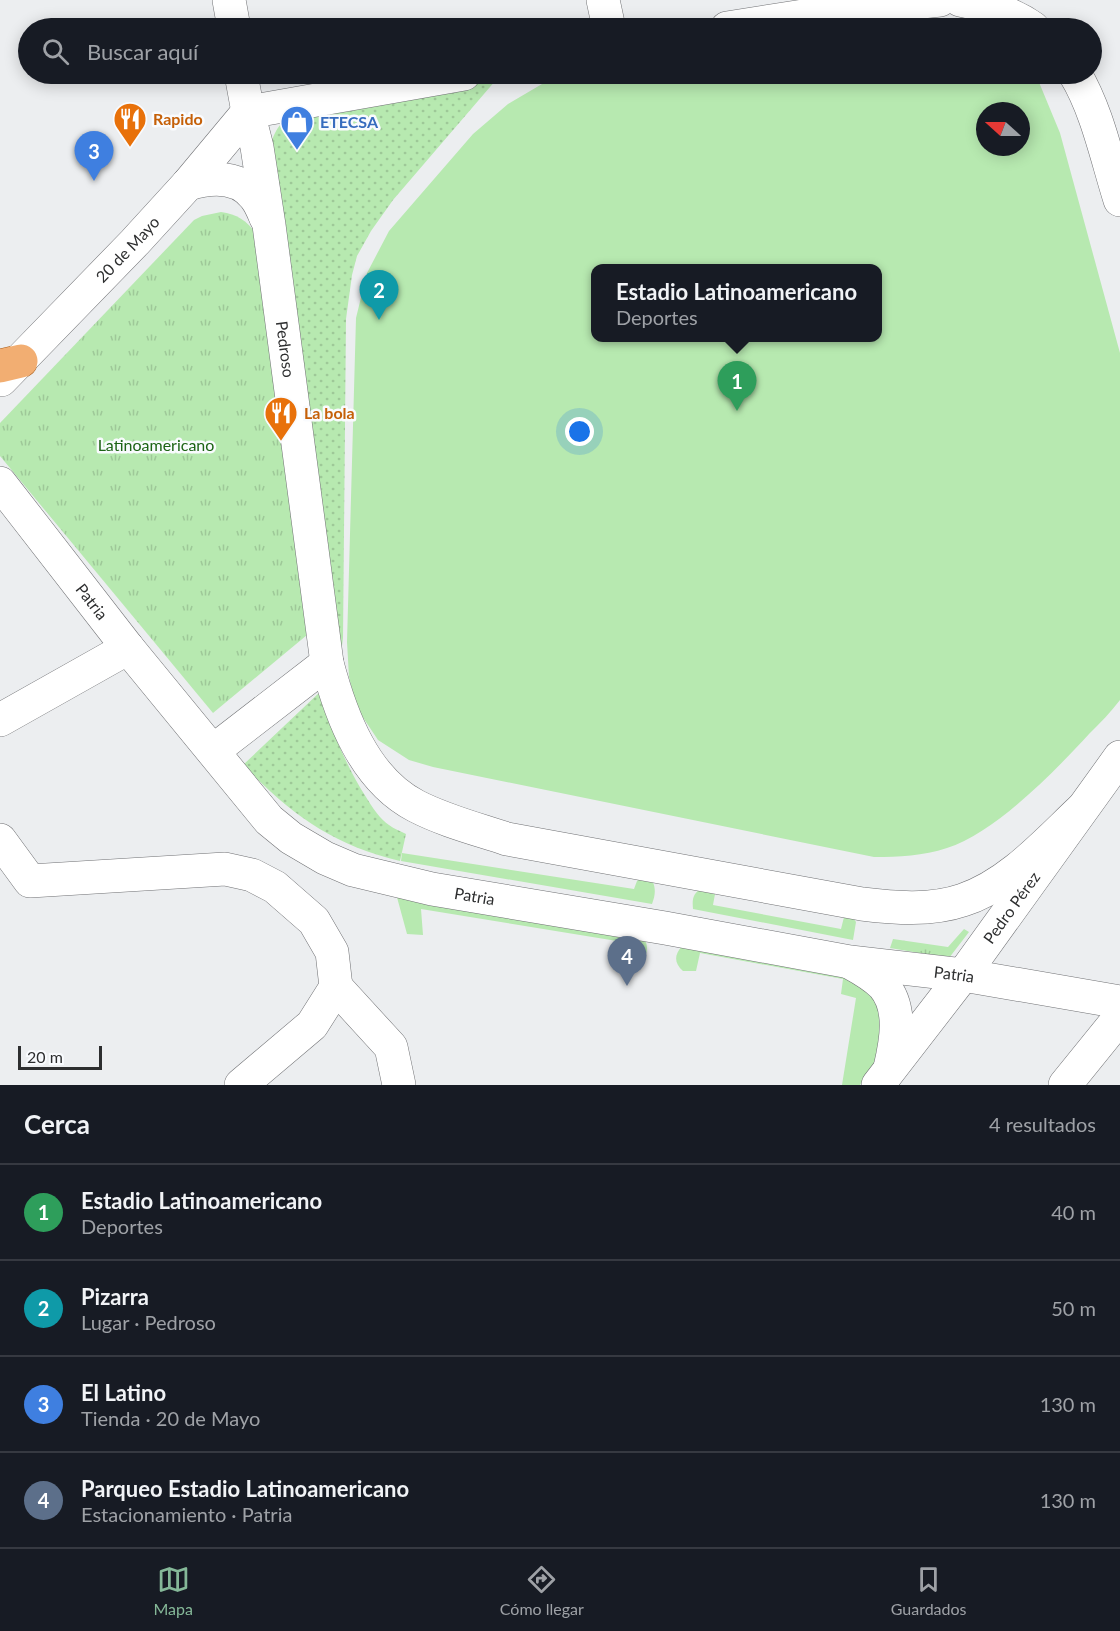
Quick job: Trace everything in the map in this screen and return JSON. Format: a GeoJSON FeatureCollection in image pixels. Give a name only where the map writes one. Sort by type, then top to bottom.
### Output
{"type":"FeatureCollection","features":[{"type":"Feature","properties":{"kind":"street"},"geometry":{"type":"LineString","coordinates":[[229,0],[232,18]]}},
{"type":"Feature","properties":{"kind":"street"},"geometry":{"type":"LineString","coordinates":[[603,0],[607,18]]}},
{"type":"Feature","properties":{"kind":"street"},"geometry":{"type":"LineString","coordinates":[[773,18],[829,6],[940,0]]}},
{"type":"Feature","properties":{"kind":"street"},"geometry":{"type":"LineString","coordinates":[[960,0],[1024,17]]}},
{"type":"Feature","properties":{"kind":"street","name":"Pedroso"},"geometry":{"type":"LineString","coordinates":[[243,84],[257,147],[269,225],[327,663]]}},
{"type":"Feature","properties":{"kind":"street"},"geometry":{"type":"LineString","coordinates":[[248,112],[407,84]]}},
{"type":"Feature","properties":{"kind":"street"},"geometry":{"type":"LineString","coordinates":[[1081,84],[1093,113],[1120,200]]}},
{"type":"Feature","properties":{"kind":"street","name":"20 de Mayo"},"geometry":{"type":"LineString","coordinates":[[7,369],[188,184],[248,112]]}},
{"type":"Feature","properties":{"kind":"street"},"geometry":{"type":"LineString","coordinates":[[188,184],[214,178],[234,182],[254,195],[269,225]]}},
{"type":"Feature","properties":{"kind":"street","name":"Patria"},"geometry":{"type":"LineString","coordinates":[[0,483],[128,648],[269,820],[291,838],[325,858],[353,870],[432,889],[666,928],[850,962],[963,975],[1120,1002]]}},
{"type":"Feature","properties":{"kind":"street"},"geometry":{"type":"LineString","coordinates":[[0,720],[128,648]]}},
{"type":"Feature","properties":{"kind":"street"},"geometry":{"type":"LineString","coordinates":[[213,751],[327,663],[336,695],[363,754],[376,773],[393,790],[416,806],[507,839],[862,904],[899,908],[978,907],[987,911],[992,920],[990,936]]}},
{"type":"Feature","properties":{"kind":"street","name":"Pedro Pérez"},"geometry":{"type":"LineString","coordinates":[[884,1077],[963,975],[1120,757]]}},
{"type":"Feature","properties":{"kind":"street"},"geometry":{"type":"LineString","coordinates":[[940,906],[962,901],[1003,879],[1029,859],[1081,810]]}},
{"type":"Feature","properties":{"kind":"street"},"geometry":{"type":"LineString","coordinates":[[0,840],[30,881],[225,869],[252,874],[275,886],[314,921],[332,952],[336,987],[391,1047],[399,1085]]}},
{"type":"Feature","properties":{"kind":"street"},"geometry":{"type":"LineString","coordinates":[[850,962],[884,986],[891,1000],[896,1021],[895,1045],[884,1077]]}},
{"type":"Feature","properties":{"kind":"street"},"geometry":{"type":"LineString","coordinates":[[241,1085],[312,1025],[336,987]]}},
{"type":"Feature","properties":{"kind":"street"},"geometry":{"type":"LineString","coordinates":[[1065,1085],[1120,1017]]}},
{"type":"Feature","properties":{"kind":"green space"},"geometry":{"type":"Polygon","coordinates":[[[470,84],[493,84],[393,200],[357,256],[352,275],[346,319],[343,638],[339,668],[270,147],[282,123],[304,110],[470,84]]]}},
{"type":"Feature","properties":{"kind":"green space"},"geometry":{"type":"Polygon","coordinates":[[[542,84],[1040,84],[1060,133],[1120,353],[1120,700],[1042,782],[1004,815],[985,829],[947,848],[911,856],[874,857],[433,767],[409,760],[378,740],[356,707],[349,677],[347,642],[356,318],[367,273],[389,231],[473,134],[508,104],[542,84]]]}},
{"type":"Feature","properties":{"kind":"green space","name":"Latinoamericano"},"geometry":{"type":"Polygon","coordinates":[[[221,212],[242,220],[258,236],[307,635],[213,713],[0,456],[0,423],[194,220],[221,212]]]}},
{"type":"Feature","properties":{"kind":"green space"},"geometry":{"type":"Polygon","coordinates":[[[321,691],[339,746],[358,785],[382,819],[406,834],[400,861],[333,837],[296,813],[243,765],[321,691]]]}},
{"type":"Feature","properties":{"kind":"green space"},"geometry":{"type":"Polygon","coordinates":[[[402,853],[634,889],[640,879],[653,882],[654,896],[652,904],[401,861],[402,853]]]}},
{"type":"Feature","properties":{"kind":"green space"},"geometry":{"type":"Polygon","coordinates":[[[702,888],[713,890],[715,894],[713,905],[841,929],[844,917],[852,916],[856,922],[853,940],[693,909],[694,897],[702,888]]]}},
{"type":"Feature","properties":{"kind":"green space"},"geometry":{"type":"Polygon","coordinates":[[[395,890],[645,940],[647,951],[642,960],[632,964],[621,960],[623,942],[421,909],[423,935],[407,934],[395,890]]]}},
{"type":"Feature","properties":{"kind":"green space"},"geometry":{"type":"Polygon","coordinates":[[[964,929],[969,932],[949,958],[890,948],[893,939],[948,947],[964,929]]]}},
{"type":"Feature","properties":{"kind":"green space"},"geometry":{"type":"Polygon","coordinates":[[[682,946],[844,971],[879,998],[881,1055],[860,1085],[842,1085],[856,998],[841,994],[843,979],[700,953],[696,971],[683,971],[676,959],[682,946]]]}},
{"type":"Feature","properties":{"kind":"place","name":"Rapido"},"geometry":{"type":"Point","coordinates":[130,148]}},
{"type":"Feature","properties":{"kind":"place","name":"ETECSA"},"geometry":{"type":"Point","coordinates":[297,151]}},
{"type":"Feature","properties":{"kind":"place","name":"El Latino"},"geometry":{"type":"Point","coordinates":[94,181]}},
{"type":"Feature","properties":{"kind":"place","name":"Pizarra"},"geometry":{"type":"Point","coordinates":[379,320]}},
{"type":"Feature","properties":{"kind":"place","name":"Estadio Latinoamericano"},"geometry":{"type":"Point","coordinates":[737,411]}},
{"type":"Feature","properties":{"kind":"place","name":"La bola"},"geometry":{"type":"Point","coordinates":[281,442]}},
{"type":"Feature","properties":{"kind":"place","name":"Parqueo Estadio Latinoamericano"},"geometry":{"type":"Point","coordinates":[627,986]}}]}
